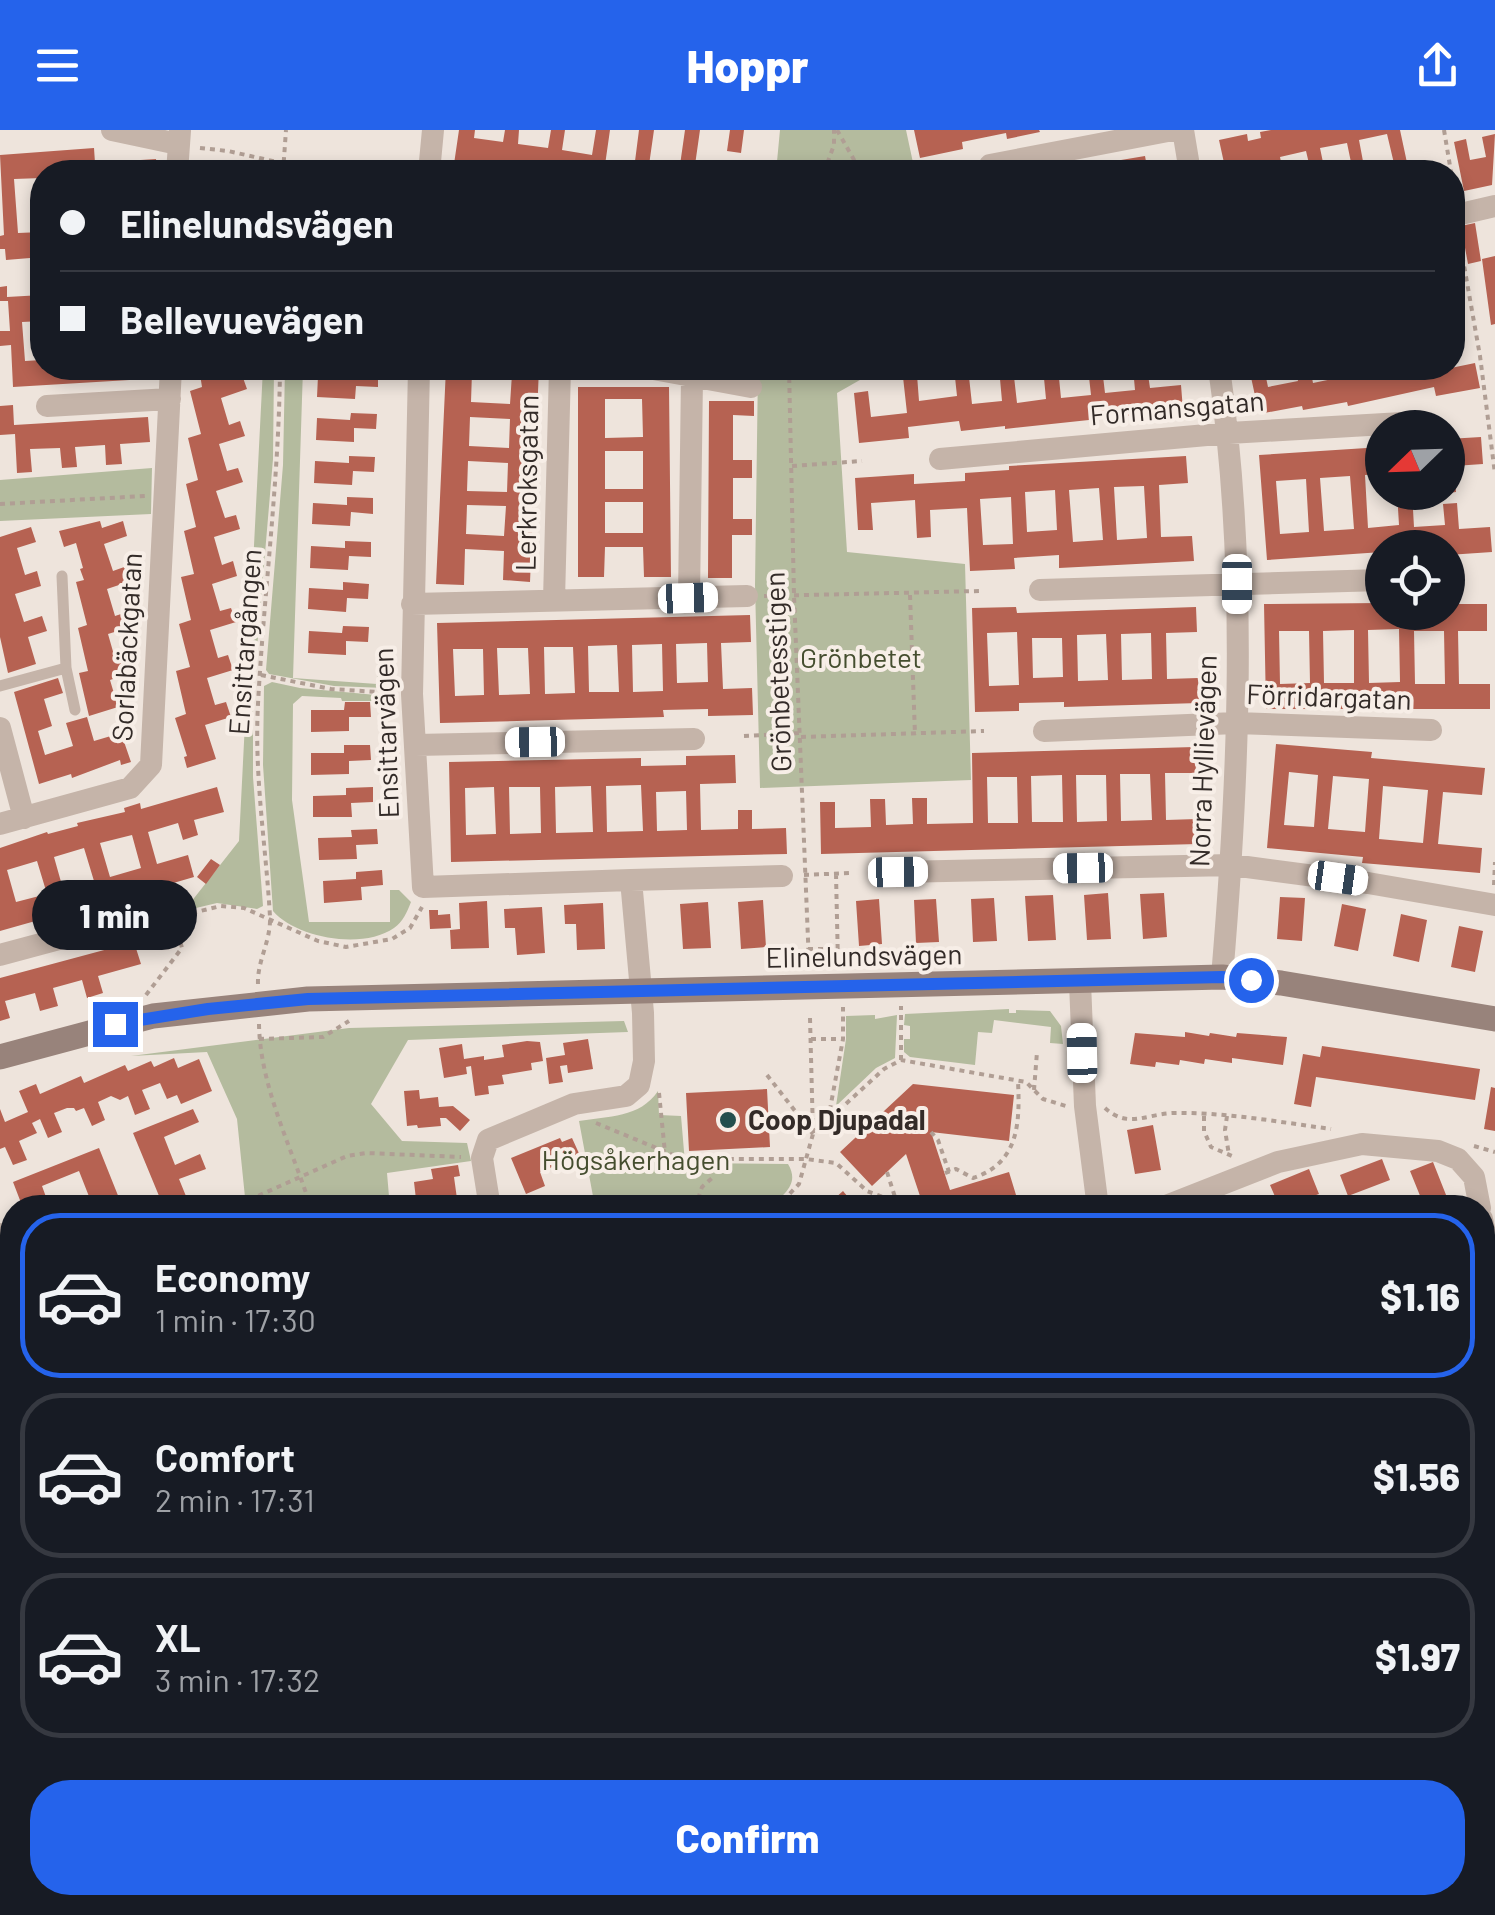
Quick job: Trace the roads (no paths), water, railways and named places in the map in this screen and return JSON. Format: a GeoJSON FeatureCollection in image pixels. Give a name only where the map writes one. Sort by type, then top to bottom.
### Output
{"type":"FeatureCollection","features":[{"type":"Feature","properties":{"kind":"street"},"geometry":{"type":"LineString","coordinates":[[112,130],[179,137]]}},
{"type":"Feature","properties":{"kind":"street"},"geometry":{"type":"LineString","coordinates":[[430,160],[433,130]]}},
{"type":"Feature","properties":{"kind":"street"},"geometry":{"type":"LineString","coordinates":[[1016,160],[1173,130]]}},
{"type":"Feature","properties":{"kind":"street"},"geometry":{"type":"LineString","coordinates":[[1183,130],[1188,160]]}},
{"type":"Feature","properties":{"kind":"street"},"geometry":{"type":"LineString","coordinates":[[1465,213],[1495,206]]}},
{"type":"Feature","properties":{"kind":"street","name":"Sorlabäckgatan"},"geometry":{"type":"LineString","coordinates":[[0,824],[130,788],[150,764],[171,380]]}},
{"type":"Feature","properties":{"kind":"street","name":"Ensittarvägen"},"geometry":{"type":"LineString","coordinates":[[418,380],[412,694],[423,888],[631,880]]}},
{"type":"Feature","properties":{"kind":"street","name":"Lerkroksgatan"},"geometry":{"type":"LineString","coordinates":[[554,600],[560,380]]}},
{"type":"Feature","properties":{"kind":"street"},"geometry":{"type":"LineString","coordinates":[[688,598],[692,380]]}},
{"type":"Feature","properties":{"kind":"street"},"geometry":{"type":"LineString","coordinates":[[712,380],[752,388]]}},
{"type":"Feature","properties":{"kind":"street","name":"Norra Hyllievägen"},"geometry":{"type":"LineString","coordinates":[[1221,380],[1228,432],[1237,584],[1232,866],[1222,977]]}},
{"type":"Feature","properties":{"kind":"street"},"geometry":{"type":"LineString","coordinates":[[47,406],[170,398]]}},
{"type":"Feature","properties":{"kind":"street","name":"Formansgatan"},"geometry":{"type":"LineString","coordinates":[[940,459],[1228,432],[1365,425]]}},
{"type":"Feature","properties":{"kind":"street"},"geometry":{"type":"LineString","coordinates":[[1040,590],[1365,580]]}},
{"type":"Feature","properties":{"kind":"street"},"geometry":{"type":"LineString","coordinates":[[412,604],[747,596]]}},
{"type":"Feature","properties":{"kind":"street","name":"Förridargatan"},"geometry":{"type":"LineString","coordinates":[[1044,730],[1236,723],[1432,730]]}},
{"type":"Feature","properties":{"kind":"street"},"geometry":{"type":"LineString","coordinates":[[0,728],[24,818]]}},
{"type":"Feature","properties":{"kind":"street"},"geometry":{"type":"LineString","coordinates":[[416,746],[694,738]]}},
{"type":"Feature","properties":{"kind":"street"},"geometry":{"type":"LineString","coordinates":[[898,872],[1232,866],[1368,883],[1495,906]]}},
{"type":"Feature","properties":{"kind":"street"},"geometry":{"type":"LineString","coordinates":[[488,1195],[482,1158],[484,1146],[495,1136],[574,1104],[616,1098],[634,1091],[642,1078],[631,880],[794,876]]}},
{"type":"Feature","properties":{"kind":"street"},"geometry":{"type":"LineString","coordinates":[[0,955],[145,916],[174,918]]}},
{"type":"Feature","properties":{"kind":"street","name":"Elinelundsvägen"},"geometry":{"type":"LineString","coordinates":[[0,1057],[115,1024],[259,1003],[640,991],[1222,977],[1281,983],[1495,1019]]}},
{"type":"Feature","properties":{"kind":"street"},"geometry":{"type":"LineString","coordinates":[[1080,982],[1084,1106],[1096,1195]]}},
{"type":"Feature","properties":{"kind":"street"},"geometry":{"type":"LineString","coordinates":[[1194,1195],[1304,1155],[1362,1144],[1438,1151],[1458,1159],[1474,1177],[1477,1195]]}},
{"type":"Feature","properties":{"kind":"lane"},"geometry":{"type":"LineString","coordinates":[[62,576],[66,668],[75,710]]}},
{"type":"Feature","properties":{"kind":"lane"},"geometry":{"type":"LineString","coordinates":[[0,686],[66,668]]}},
{"type":"Feature","properties":{"kind":"place","name":"Coop Djupadal"},"geometry":{"type":"Point","coordinates":[728,1120]}},
{"type":"Feature","properties":{"kind":"park label","name":"Grönbetet"},"geometry":{"type":"Point","coordinates":[861,658]}},
{"type":"Feature","properties":{"kind":"park label","name":"Högsåkerhagen"},"geometry":{"type":"Point","coordinates":[636,1160]}}]}
